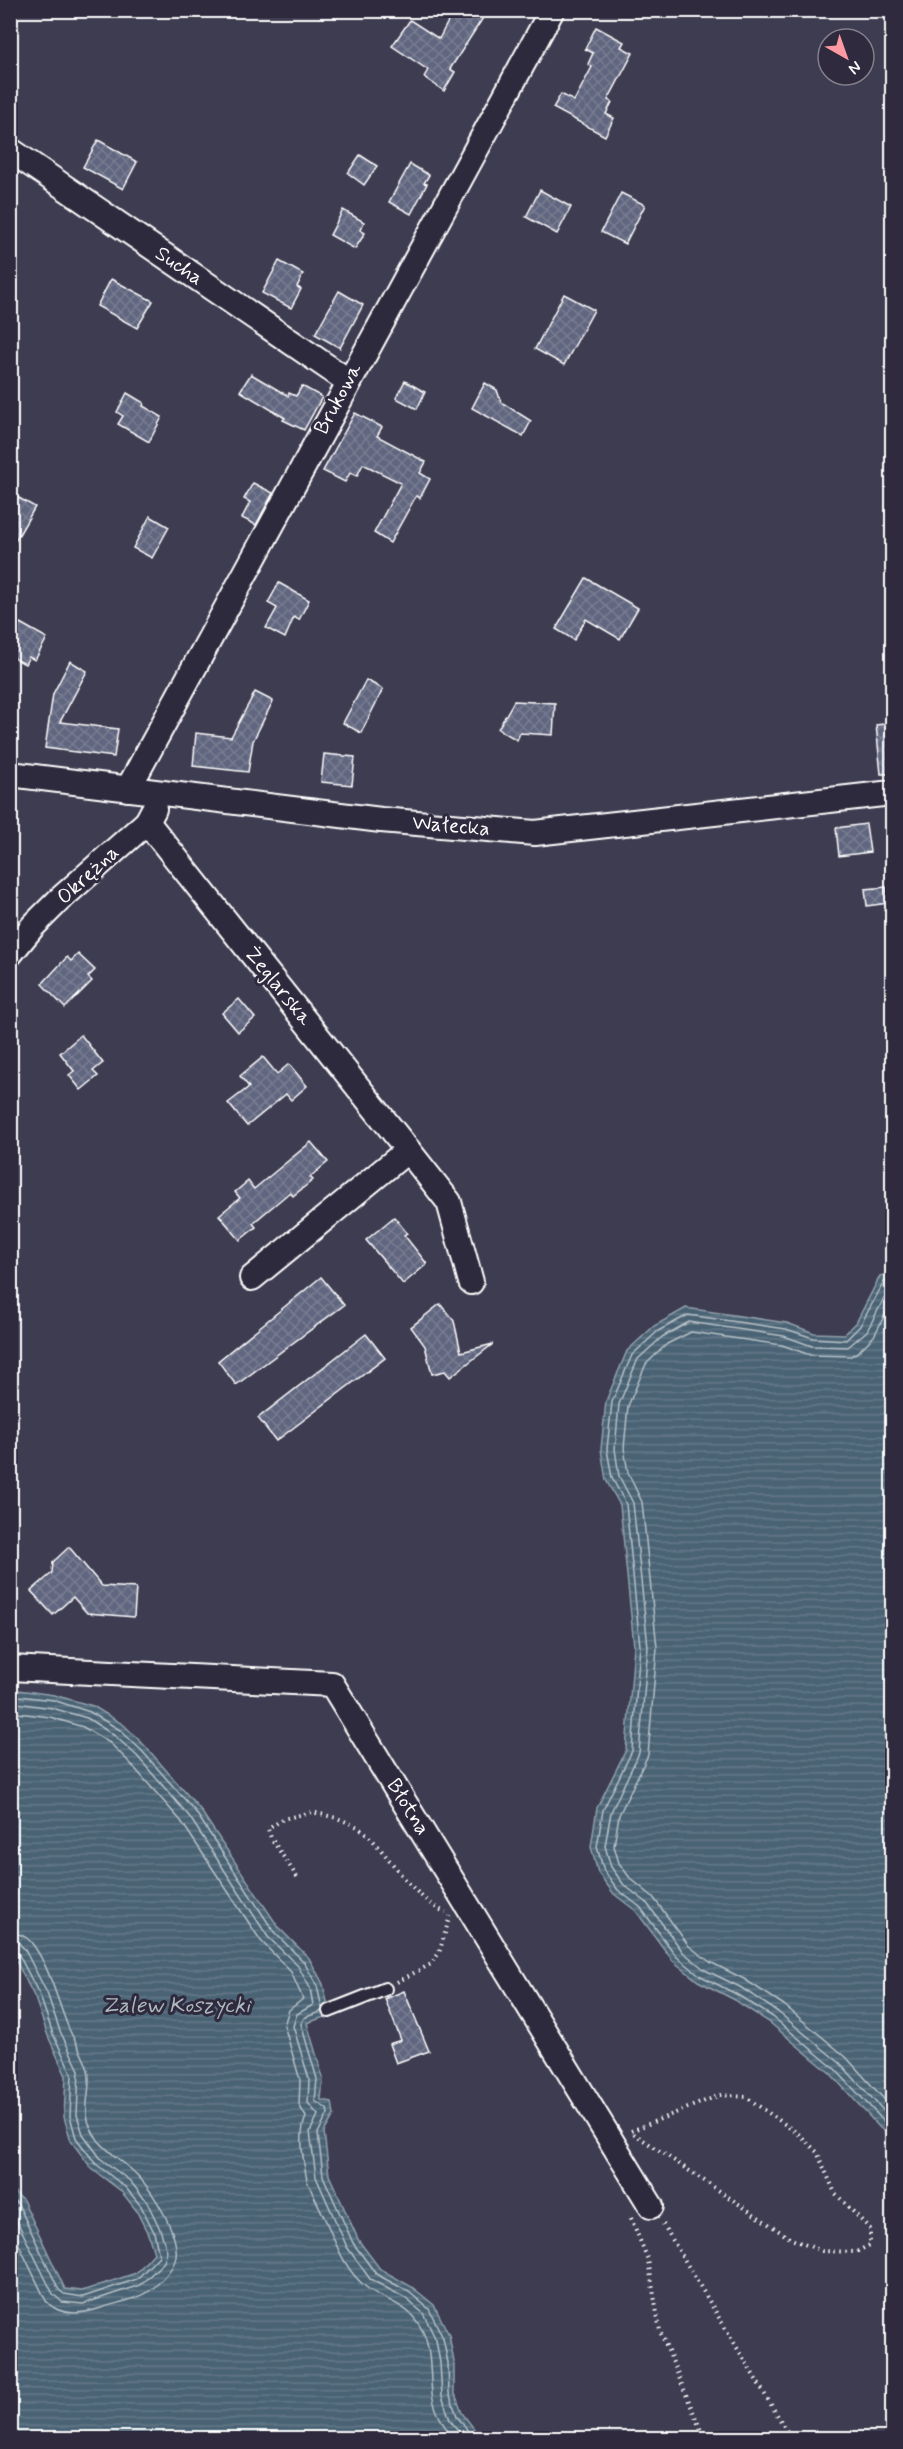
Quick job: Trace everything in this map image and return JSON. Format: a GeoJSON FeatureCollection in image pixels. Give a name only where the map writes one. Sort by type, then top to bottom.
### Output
{"type":"FeatureCollection","features":[{"type":"Feature","properties":{"kind":"street","name":"Brukowa"},"geometry":{"type":"LineString","coordinates":[[128,789],[348,381],[552,10]]}},
{"type":"Feature","properties":{"kind":"street","name":"Sucha"},"geometry":{"type":"LineString","coordinates":[[10,150],[348,381]]}},
{"type":"Feature","properties":{"kind":"street","name":"Wałecka"},"geometry":{"type":"LineString","coordinates":[[10,774],[381,820],[536,833],[892,793]]}},
{"type":"Feature","properties":{"kind":"street","name":"Okrężna"},"geometry":{"type":"LineString","coordinates":[[10,954],[59,900],[147,822],[156,807],[158,792]]}},
{"type":"Feature","properties":{"kind":"street","name":"Żeglarska"},"geometry":{"type":"LineString","coordinates":[[147,822],[449,1202],[471,1282]]}},
{"type":"Feature","properties":{"kind":"street"},"geometry":{"type":"LineString","coordinates":[[252,1278],[408,1150]]}},
{"type":"Feature","properties":{"kind":"street","name":"Błotna"},"geometry":{"type":"LineString","coordinates":[[10,1668],[332,1684],[640,2208]]}},
{"type":"Feature","properties":{"kind":"lane"},"geometry":{"type":"LineString","coordinates":[[329,2011],[385,1989]]}},
{"type":"Feature","properties":{"kind":"path"},"geometry":{"type":"LineString","coordinates":[[297,1877],[271,1838],[268,1829],[283,1819],[312,1812],[337,1818],[358,1827],[376,1843],[419,1893],[441,1910],[453,1911],[448,1919],[439,1953],[431,1964],[385,1989]]}},
{"type":"Feature","properties":{"kind":"path"},"geometry":{"type":"LineString","coordinates":[[621,2125],[790,2239],[822,2251],[856,2252],[870,2245],[870,2229],[835,2193],[817,2152],[800,2134],[746,2097],[720,2095],[630,2131]]}},
{"type":"Feature","properties":{"kind":"path"},"geometry":{"type":"LineString","coordinates":[[640,2208],[660,2331],[704,2439]]}},
{"type":"Feature","properties":{"kind":"path"},"geometry":{"type":"LineString","coordinates":[[640,2208],[791,2439]]}},
{"type":"Feature","properties":{"kind":"water"},"geometry":{"type":"Polygon","coordinates":[[[892,1273],[889,1381],[892,1382],[892,2137],[880,2128],[830,2073],[769,2022],[733,1999],[698,1981],[673,1961],[636,1911],[614,1894],[598,1873],[591,1847],[597,1808],[626,1750],[634,1646],[620,1505],[606,1480],[601,1449],[606,1401],[627,1351],[654,1326],[686,1308],[787,1323],[814,1333],[845,1334],[856,1323],[880,1276],[892,1273]]]}},
{"type":"Feature","properties":{"kind":"water","name":"Zalew Koszycki"},"geometry":{"type":"Polygon","coordinates":[[[11,1689],[54,1695],[93,1706],[124,1725],[199,1808],[279,1928],[309,1958],[323,1984],[330,2015],[307,2023],[323,2078],[321,2100],[332,2102],[334,2115],[324,2132],[329,2175],[359,2241],[380,2269],[412,2287],[434,2305],[449,2335],[454,2362],[454,2391],[462,2413],[481,2438],[11,2438],[11,2189],[23,2200],[65,2289],[82,2291],[136,2273],[154,2253],[148,2234],[136,2210],[121,2191],[92,2169],[71,2141],[64,2117],[66,2076],[48,2036],[35,1998],[11,1951],[11,1689]]]}},
{"type":"Feature","properties":{"kind":"building"},"geometry":{"type":"Polygon","coordinates":[[[454,10],[488,10],[450,69],[455,72],[444,91],[424,77],[428,70],[392,46],[410,20],[439,39],[454,10]]]}},
{"type":"Feature","properties":{"kind":"building"},"geometry":{"type":"Polygon","coordinates":[[[596,27],[624,42],[621,47],[633,53],[608,100],[612,102],[606,114],[614,118],[605,136],[553,108],[561,94],[574,101],[592,67],[588,64],[593,53],[585,49],[596,27]]]}},
{"type":"Feature","properties":{"kind":"building"},"geometry":{"type":"Polygon","coordinates":[[[98,140],[137,162],[123,189],[83,167],[98,140]]]}},
{"type":"Feature","properties":{"kind":"building"},"geometry":{"type":"Polygon","coordinates":[[[360,155],[377,166],[364,185],[348,173],[360,155]]]}},
{"type":"Feature","properties":{"kind":"building"},"geometry":{"type":"Polygon","coordinates":[[[410,164],[429,175],[424,183],[427,184],[411,214],[389,202],[410,164]]]}},
{"type":"Feature","properties":{"kind":"building"},"geometry":{"type":"Polygon","coordinates":[[[540,190],[571,207],[557,234],[526,217],[540,190]]]}},
{"type":"Feature","properties":{"kind":"building"},"geometry":{"type":"Polygon","coordinates":[[[621,193],[645,205],[625,244],[601,232],[621,193]]]}},
{"type":"Feature","properties":{"kind":"building"},"geometry":{"type":"Polygon","coordinates":[[[343,210],[364,222],[360,230],[365,233],[355,249],[330,235],[343,210]]]}},
{"type":"Feature","properties":{"kind":"building"},"geometry":{"type":"Polygon","coordinates":[[[279,261],[303,274],[297,287],[301,289],[291,308],[262,293],[279,261]]]}},
{"type":"Feature","properties":{"kind":"building"},"geometry":{"type":"Polygon","coordinates":[[[111,279],[153,301],[137,328],[97,306],[111,279]]]}},
{"type":"Feature","properties":{"kind":"building"},"geometry":{"type":"Polygon","coordinates":[[[339,291],[363,305],[340,348],[315,334],[339,291]]]}},
{"type":"Feature","properties":{"kind":"building"},"geometry":{"type":"Polygon","coordinates":[[[564,294],[594,310],[564,365],[535,349],[564,294]]]}},
{"type":"Feature","properties":{"kind":"building"},"geometry":{"type":"Polygon","coordinates":[[[251,374],[288,396],[289,393],[296,396],[302,386],[322,397],[304,430],[283,420],[285,418],[240,391],[251,374]]]}},
{"type":"Feature","properties":{"kind":"building"},"geometry":{"type":"Polygon","coordinates":[[[405,381],[425,392],[417,409],[396,398],[405,381]]]}},
{"type":"Feature","properties":{"kind":"building"},"geometry":{"type":"Polygon","coordinates":[[[485,383],[497,390],[501,402],[531,421],[523,436],[472,408],[485,383]]]}},
{"type":"Feature","properties":{"kind":"building"},"geometry":{"type":"Polygon","coordinates":[[[127,393],[162,417],[149,442],[118,424],[123,416],[117,412],[127,393]]]}},
{"type":"Feature","properties":{"kind":"building"},"geometry":{"type":"Polygon","coordinates":[[[355,413],[382,427],[377,436],[426,462],[420,473],[430,479],[420,498],[416,496],[390,543],[374,533],[401,483],[363,464],[357,476],[350,473],[345,482],[323,471],[355,413]]]}},
{"type":"Feature","properties":{"kind":"building"},"geometry":{"type":"Polygon","coordinates":[[[253,483],[273,493],[256,525],[242,518],[250,502],[244,499],[253,483]]]}},
{"type":"Feature","properties":{"kind":"building"},"geometry":{"type":"Polygon","coordinates":[[[10,493],[35,507],[10,550],[10,493]]]}},
{"type":"Feature","properties":{"kind":"building"},"geometry":{"type":"Polygon","coordinates":[[[150,516],[169,527],[152,558],[133,548],[150,516]]]}},
{"type":"Feature","properties":{"kind":"building"},"geometry":{"type":"Polygon","coordinates":[[[586,578],[638,608],[620,639],[586,619],[574,640],[556,629],[586,578]]]}},
{"type":"Feature","properties":{"kind":"building"},"geometry":{"type":"Polygon","coordinates":[[[279,583],[309,600],[299,620],[294,617],[285,638],[266,628],[277,608],[268,603],[279,583]]]}},
{"type":"Feature","properties":{"kind":"building"},"geometry":{"type":"Polygon","coordinates":[[[20,623],[47,638],[35,660],[29,657],[25,664],[10,656],[10,640],[20,623]]]}},
{"type":"Feature","properties":{"kind":"building"},"geometry":{"type":"Polygon","coordinates":[[[70,661],[87,671],[60,722],[118,729],[114,757],[45,748],[53,694],[70,661]]]}},
{"type":"Feature","properties":{"kind":"building"},"geometry":{"type":"Polygon","coordinates":[[[366,680],[383,689],[361,733],[343,723],[366,680]]]}},
{"type":"Feature","properties":{"kind":"building"},"geometry":{"type":"Polygon","coordinates":[[[255,692],[273,701],[253,741],[248,772],[193,766],[196,733],[231,737],[255,692]]]}},
{"type":"Feature","properties":{"kind":"building"},"geometry":{"type":"Polygon","coordinates":[[[514,701],[555,703],[553,735],[520,733],[517,740],[498,729],[514,701]]]}},
{"type":"Feature","properties":{"kind":"building"},"geometry":{"type":"Polygon","coordinates":[[[892,723],[892,774],[881,774],[876,725],[892,723]]]}},
{"type":"Feature","properties":{"kind":"building"},"geometry":{"type":"Polygon","coordinates":[[[324,754],[355,757],[352,785],[321,782],[324,754]]]}},
{"type":"Feature","properties":{"kind":"building"},"geometry":{"type":"Polygon","coordinates":[[[866,824],[870,852],[839,856],[836,828],[866,824]]]}},
{"type":"Feature","properties":{"kind":"building"},"geometry":{"type":"Polygon","coordinates":[[[886,887],[888,903],[867,906],[865,889],[886,887]]]}},
{"type":"Feature","properties":{"kind":"building"},"geometry":{"type":"Polygon","coordinates":[[[78,954],[95,970],[88,977],[92,981],[65,1008],[42,984],[67,957],[71,961],[78,954]]]}},
{"type":"Feature","properties":{"kind":"building"},"geometry":{"type":"Polygon","coordinates":[[[239,999],[255,1018],[238,1032],[222,1013],[239,999]]]}},
{"type":"Feature","properties":{"kind":"building"},"geometry":{"type":"Polygon","coordinates":[[[81,1035],[103,1063],[93,1071],[98,1076],[81,1090],[69,1075],[74,1071],[60,1053],[81,1035]]]}},
{"type":"Feature","properties":{"kind":"building"},"geometry":{"type":"Polygon","coordinates":[[[263,1057],[277,1074],[289,1064],[307,1086],[291,1100],[286,1094],[247,1126],[228,1103],[249,1087],[240,1076],[263,1057]]]}},
{"type":"Feature","properties":{"kind":"building"},"geometry":{"type":"Polygon","coordinates":[[[311,1142],[328,1162],[310,1177],[313,1180],[293,1196],[290,1192],[253,1223],[256,1227],[240,1240],[219,1215],[240,1198],[235,1192],[248,1181],[254,1189],[311,1142]]]}},
{"type":"Feature","properties":{"kind":"building"},"geometry":{"type":"Polygon","coordinates":[[[394,1217],[407,1233],[404,1235],[427,1264],[403,1284],[366,1240],[394,1217]]]}},
{"type":"Feature","properties":{"kind":"building"},"geometry":{"type":"Polygon","coordinates":[[[321,1277],[344,1305],[236,1385],[218,1361],[321,1277]]]}},
{"type":"Feature","properties":{"kind":"building"},"geometry":{"type":"Polygon","coordinates":[[[440,1304],[454,1321],[461,1352],[493,1344],[450,1377],[445,1371],[432,1374],[425,1346],[411,1327],[440,1304]]]}},
{"type":"Feature","properties":{"kind":"building"},"geometry":{"type":"Polygon","coordinates":[[[366,1334],[385,1358],[276,1441],[258,1418],[366,1334]]]}},
{"type":"Feature","properties":{"kind":"building"},"geometry":{"type":"Polygon","coordinates":[[[69,1547],[102,1586],[136,1588],[134,1617],[87,1613],[73,1597],[53,1615],[31,1591],[52,1573],[53,1562],[69,1547]]]}},
{"type":"Feature","properties":{"kind":"building"},"geometry":{"type":"Polygon","coordinates":[[[404,1991],[429,2051],[396,2063],[389,2044],[401,2040],[385,1999],[404,1991]]]}}]}
